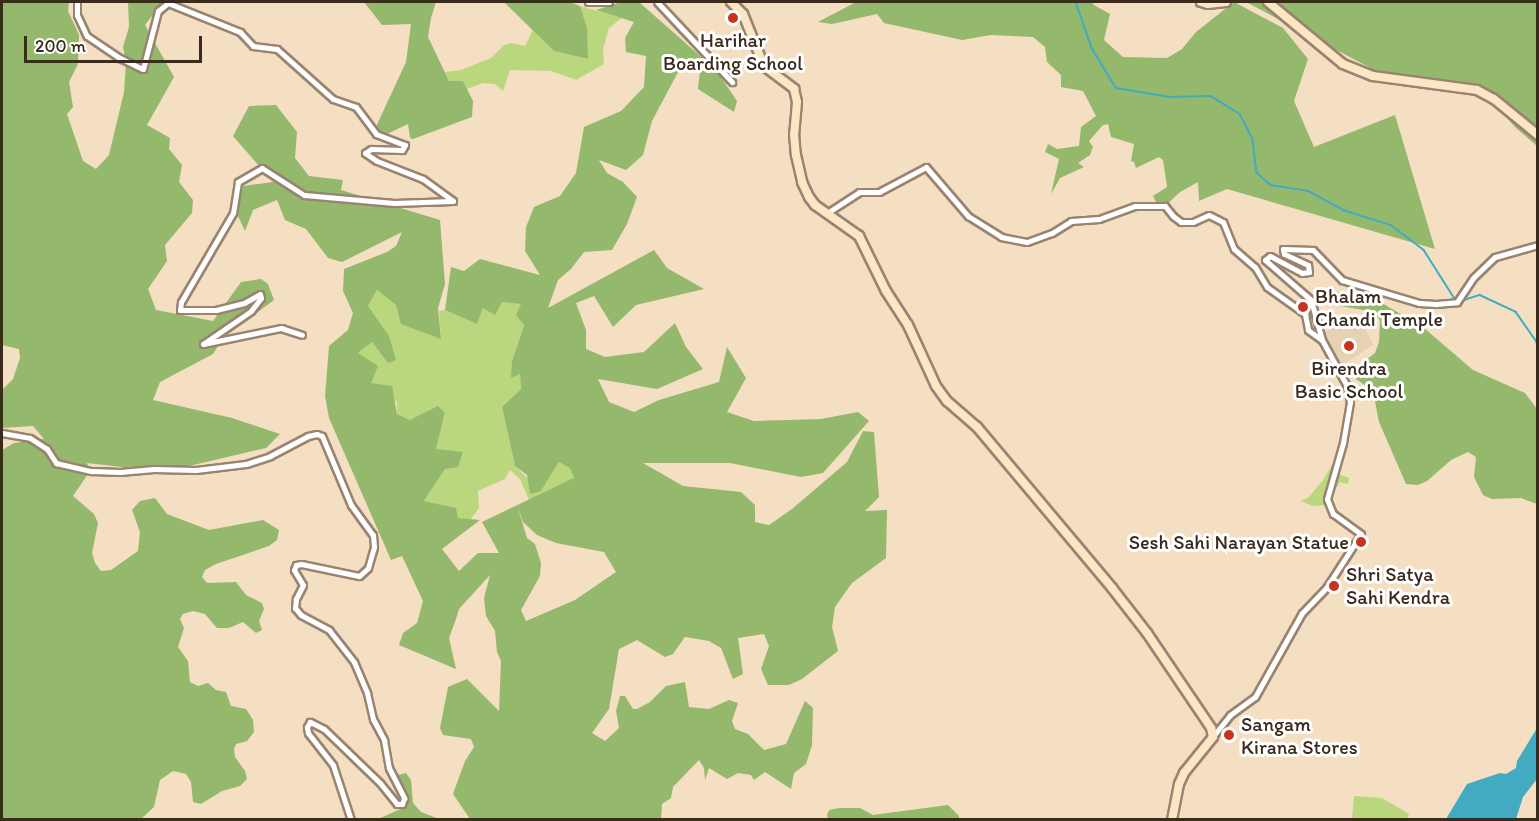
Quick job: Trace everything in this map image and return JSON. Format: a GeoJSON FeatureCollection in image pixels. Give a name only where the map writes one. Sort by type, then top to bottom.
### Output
{"type":"FeatureCollection","features":[{"type":"Feature","properties":{"kind":"main road"},"geometry":{"type":"LineString","coordinates":[[731,2],[743,14],[764,66],[794,89],[797,102],[795,145],[802,182],[812,202],[855,232],[863,241],[886,291],[908,325],[936,386],[947,401],[977,427],[1112,588],[1147,633],[1214,735],[1184,773],[1179,784],[1172,819]]}},
{"type":"Feature","properties":{"kind":"main road"},"geometry":{"type":"LineString","coordinates":[[1201,2],[1208,4],[1226,2]]}},
{"type":"Feature","properties":{"kind":"main road"},"geometry":{"type":"LineString","coordinates":[[1268,2],[1343,64],[1373,76],[1477,90],[1494,99],[1538,135]]}},
{"type":"Feature","properties":{"kind":"street"},"geometry":{"type":"LineString","coordinates":[[76,2],[77,15],[87,36],[120,58],[143,69],[158,11],[168,3],[240,32],[253,46],[277,48],[333,99],[356,107],[376,134],[405,145],[402,150],[372,149],[365,153],[377,161],[423,179],[453,201],[394,203],[304,195],[262,168],[238,182],[233,213],[181,302],[180,310],[216,310],[244,303],[260,294],[261,298],[251,311],[203,344],[281,328],[302,336]]}},
{"type":"Feature","properties":{"kind":"street"},"geometry":{"type":"LineString","coordinates":[[588,2],[609,2]]}},
{"type":"Feature","properties":{"kind":"street"},"geometry":{"type":"LineString","coordinates":[[657,2],[732,82]]}},
{"type":"Feature","properties":{"kind":"street"},"geometry":{"type":"LineString","coordinates":[[827,213],[859,192],[879,192],[926,167],[968,216],[1001,237],[1027,242],[1052,233],[1071,221],[1100,219],[1135,206],[1165,206],[1181,222],[1193,222],[1209,214],[1223,222],[1234,249],[1255,267],[1267,287],[1305,314],[1308,330],[1322,340]]}},
{"type":"Feature","properties":{"kind":"street"},"geometry":{"type":"LineString","coordinates":[[1214,735],[1230,715],[1255,697],[1302,613],[1326,588],[1360,534],[1333,514],[1327,499],[1343,443],[1350,402],[1347,387],[1322,340],[1311,300],[1265,260],[1270,256],[1302,273],[1309,272],[1308,265],[1284,254],[1283,249],[1314,250],[1342,280],[1409,300],[1436,304],[1456,302],[1473,278],[1495,257],[1538,245]]}},
{"type":"Feature","properties":{"kind":"street"},"geometry":{"type":"LineString","coordinates":[[2,433],[30,438],[47,449],[56,463],[92,471],[120,472],[154,469],[196,470],[246,464],[270,456],[308,436],[317,434],[322,436],[351,505],[373,535],[374,547],[368,568],[359,576],[301,564],[296,565],[294,570],[303,585],[296,599],[295,608],[301,615],[329,630],[354,662],[367,693],[373,719],[384,740],[388,768],[404,798],[402,804],[397,804],[380,783],[324,729],[310,722],[307,727],[308,733],[333,765],[351,819]]}},
{"type":"Feature","properties":{"kind":"shaded area","name":"Birendra Basic School"},"geometry":{"type":"Polygon","coordinates":[[[1341,323],[1364,325],[1373,345],[1340,367],[1322,333],[1341,323]]]}},
{"type":"Feature","properties":{"kind":"green space"},"geometry":{"type":"Polygon","coordinates":[[[2,2],[69,2],[68,11],[79,35],[78,64],[69,82],[73,107],[67,114],[83,161],[96,169],[109,155],[124,92],[126,63],[123,47],[129,27],[128,2],[163,2],[145,25],[174,77],[147,125],[170,138],[169,149],[182,165],[179,182],[193,200],[192,213],[165,245],[167,261],[148,289],[156,310],[213,321],[241,282],[261,279],[268,284],[274,300],[223,338],[213,354],[160,382],[153,400],[232,418],[280,434],[266,448],[189,466],[122,467],[87,463],[90,471],[73,496],[94,514],[98,523],[92,553],[101,571],[111,570],[138,551],[140,532],[132,510],[140,501],[155,498],[167,514],[209,530],[263,520],[279,530],[277,540],[269,546],[216,564],[205,570],[202,577],[207,583],[236,582],[246,595],[262,603],[264,609],[259,621],[262,630],[256,633],[243,622],[229,628],[217,628],[205,614],[193,611],[183,614],[180,619],[184,628],[178,647],[188,661],[190,682],[198,686],[208,683],[216,690],[226,692],[231,706],[246,709],[253,720],[254,732],[247,741],[236,744],[234,749],[235,757],[245,771],[247,779],[240,786],[222,791],[201,804],[193,802],[191,782],[186,774],[173,771],[160,780],[154,807],[141,819],[2,819],[2,450],[14,443],[44,439],[33,426],[2,428],[2,390],[13,379],[20,358],[19,349],[2,345],[2,2]]]}},
{"type":"Feature","properties":{"kind":"green space"},"geometry":{"type":"Polygon","coordinates":[[[364,2],[436,2],[428,37],[449,81],[463,81],[473,101],[472,117],[413,139],[410,138],[408,124],[387,134],[375,129],[406,62],[411,24],[382,25],[364,2]]]}},
{"type":"Feature","properties":{"kind":"green space"},"geometry":{"type":"Polygon","coordinates":[[[504,2],[570,2],[580,6],[587,28],[588,59],[554,51],[504,2]]]}},
{"type":"Feature","properties":{"kind":"green space"},"geometry":{"type":"Polygon","coordinates":[[[621,2],[639,2],[716,70],[737,101],[734,112],[698,89],[700,70],[685,59],[652,121],[643,155],[626,170],[599,160],[607,173],[623,182],[637,197],[627,224],[612,250],[584,252],[571,269],[558,280],[548,308],[654,250],[667,268],[704,289],[636,305],[613,327],[594,296],[576,303],[586,330],[586,349],[605,357],[644,352],[675,323],[686,347],[703,369],[657,389],[598,379],[609,402],[634,412],[659,400],[719,382],[727,347],[746,378],[727,412],[754,421],[821,419],[858,412],[869,421],[823,473],[801,477],[730,463],[643,463],[683,486],[741,492],[755,505],[755,522],[769,525],[792,509],[847,462],[863,431],[874,432],[879,497],[865,511],[887,510],[886,558],[852,583],[835,607],[832,627],[838,651],[802,679],[789,685],[768,685],[761,669],[769,646],[764,634],[738,638],[743,674],[733,679],[721,648],[709,641],[685,637],[673,654],[665,657],[637,640],[619,649],[609,709],[592,733],[605,741],[619,728],[616,711],[620,696],[625,696],[633,709],[637,709],[650,702],[666,686],[685,682],[689,707],[709,709],[729,700],[738,703],[732,721],[735,729],[748,734],[764,750],[786,744],[805,701],[813,708],[812,745],[806,764],[794,773],[791,789],[765,772],[754,780],[751,775],[738,773],[727,779],[709,768],[705,780],[704,768],[699,760],[673,787],[671,798],[662,804],[661,819],[470,819],[453,794],[465,761],[474,747],[471,739],[443,735],[440,728],[448,687],[467,679],[499,711],[501,661],[497,652],[495,631],[486,616],[484,598],[490,575],[459,609],[449,638],[456,669],[399,645],[403,633],[417,623],[423,601],[402,556],[391,560],[329,418],[325,396],[329,346],[348,330],[353,313],[343,291],[344,269],[387,252],[396,246],[402,232],[342,262],[328,258],[306,229],[285,220],[277,200],[253,210],[245,231],[237,214],[243,186],[273,182],[233,136],[249,106],[276,105],[297,132],[295,158],[309,176],[343,180],[341,190],[440,220],[445,284],[438,308],[441,339],[401,324],[396,305],[377,290],[368,306],[389,336],[396,360],[388,363],[372,342],[358,353],[378,366],[371,383],[392,386],[397,414],[410,420],[438,406],[445,413],[436,449],[463,452],[458,467],[445,469],[424,501],[456,508],[458,518],[480,520],[442,549],[459,571],[478,553],[499,553],[482,522],[517,505],[574,478],[570,468],[559,462],[541,491],[530,494],[527,475],[515,466],[502,407],[521,389],[520,374],[511,378],[512,361],[524,325],[516,315],[521,304],[502,302],[495,315],[483,308],[477,324],[445,310],[451,267],[464,271],[480,259],[540,275],[525,251],[526,227],[534,207],[560,196],[576,173],[584,127],[621,111],[644,87],[646,56],[626,52],[625,38],[634,22],[596,10],[621,2]],[[517,505],[527,538],[535,544],[541,563],[540,576],[521,610],[526,621],[575,600],[616,572],[604,552],[556,543],[537,535],[523,522],[517,505]]]}},
{"type":"Feature","properties":{"kind":"green space"},"geometry":{"type":"Polygon","coordinates":[[[856,2],[1092,2],[1110,14],[1104,40],[1123,57],[1167,58],[1182,49],[1196,32],[1234,2],[1283,28],[1308,59],[1294,101],[1314,147],[1395,115],[1435,249],[1227,189],[1199,201],[1198,182],[1180,192],[1165,206],[1156,202],[1153,196],[1167,187],[1163,160],[1159,157],[1136,168],[1134,162],[1131,161],[1134,144],[1111,137],[1108,124],[1103,125],[1089,141],[1093,147],[1090,155],[1078,163],[1084,167],[1060,178],[1051,194],[1059,159],[1045,152],[1048,144],[1057,149],[1079,146],[1081,127],[1096,116],[1083,91],[1061,87],[1061,75],[1047,62],[1045,47],[1033,37],[991,35],[962,40],[884,23],[877,14],[832,24],[818,22],[856,2]]]}},
{"type":"Feature","properties":{"kind":"green space"},"geometry":{"type":"Polygon","coordinates":[[[1246,2],[1537,2],[1537,146],[1516,128],[1491,100],[1378,72],[1246,2]]]}},
{"type":"Feature","properties":{"kind":"green space"},"geometry":{"type":"Polygon","coordinates":[[[580,6],[622,18],[609,28],[603,49],[604,64],[576,80],[551,71],[510,70],[503,91],[495,84],[483,83],[467,89],[463,81],[449,81],[445,72],[461,70],[491,58],[504,45],[511,43],[525,46],[533,30],[554,51],[587,59],[587,28],[580,6]]]}},
{"type":"Feature","properties":{"kind":"green space"},"geometry":{"type":"Polygon","coordinates":[[[377,290],[441,339],[439,311],[445,310],[477,324],[483,308],[502,302],[522,304],[524,324],[512,361],[512,377],[520,374],[521,389],[502,407],[515,466],[541,491],[559,462],[570,467],[574,479],[529,500],[520,479],[510,470],[505,479],[478,491],[479,508],[470,520],[457,518],[455,508],[424,501],[445,469],[436,449],[445,414],[410,420],[397,414],[397,402],[370,383],[358,353],[372,342],[388,363],[388,336],[368,306],[377,290]]]}},
{"type":"Feature","properties":{"kind":"green space"},"geometry":{"type":"Polygon","coordinates":[[[1334,291],[1377,300],[1424,328],[1473,370],[1525,393],[1537,409],[1537,504],[1521,498],[1492,499],[1483,495],[1474,477],[1476,457],[1468,452],[1451,460],[1427,481],[1418,485],[1406,484],[1379,422],[1373,391],[1356,379],[1353,370],[1375,353],[1379,342],[1380,321],[1375,312],[1322,303],[1324,294],[1334,291]]]}},
{"type":"Feature","properties":{"kind":"green space"},"geometry":{"type":"Polygon","coordinates":[[[1339,441],[1348,446],[1339,474],[1349,478],[1348,484],[1340,482],[1325,505],[1313,506],[1300,501],[1308,498],[1323,480],[1338,455],[1339,441]]]}},
{"type":"Feature","properties":{"kind":"green space"},"geometry":{"type":"Polygon","coordinates":[[[406,773],[411,780],[413,803],[421,812],[439,819],[376,820],[407,806],[398,775],[406,773]]]}},
{"type":"Feature","properties":{"kind":"green space"},"geometry":{"type":"Polygon","coordinates":[[[1354,796],[1382,798],[1409,814],[1407,819],[1352,819],[1354,796]]]}},
{"type":"Feature","properties":{"kind":"green space"},"geometry":{"type":"Polygon","coordinates":[[[948,805],[959,816],[959,819],[828,820],[827,815],[829,810],[839,808],[860,808],[873,815],[948,805]]]}},
{"type":"Feature","properties":{"kind":"water"},"geometry":{"type":"Polygon","coordinates":[[[1537,728],[1537,779],[1523,797],[1516,819],[1446,819],[1467,784],[1500,773],[1506,774],[1516,768],[1517,761],[1537,728]]]}},
{"type":"Feature","properties":{"kind":"waterway"},"geometry":{"type":"LineString","coordinates":[[1076,2],[1092,48],[1116,88],[1169,97],[1211,96],[1240,114],[1253,140],[1257,173],[1271,185],[1308,191],[1343,210],[1391,225],[1424,250],[1455,299]]}},
{"type":"Feature","properties":{"kind":"waterway"},"geometry":{"type":"LineString","coordinates":[[1461,301],[1480,295],[1516,312],[1537,342],[1538,348]]}},
{"type":"Feature","properties":{"kind":"place","name":"Harihar Boarding School"},"geometry":{"type":"Point","coordinates":[733,18]}},
{"type":"Feature","properties":{"kind":"place","name":"Bhalam Chandi Temple"},"geometry":{"type":"Point","coordinates":[1303,307]}},
{"type":"Feature","properties":{"kind":"place","name":"Birendra Basic School"},"geometry":{"type":"Point","coordinates":[1349,346]}},
{"type":"Feature","properties":{"kind":"place","name":"Sesh Sahi Narayan Statue"},"geometry":{"type":"Point","coordinates":[1361,542]}},
{"type":"Feature","properties":{"kind":"place","name":"Shri Satya Sahi Kendra"},"geometry":{"type":"Point","coordinates":[1334,586]}},
{"type":"Feature","properties":{"kind":"place","name":"Sangam Kirana Stores"},"geometry":{"type":"Point","coordinates":[1229,735]}}]}
